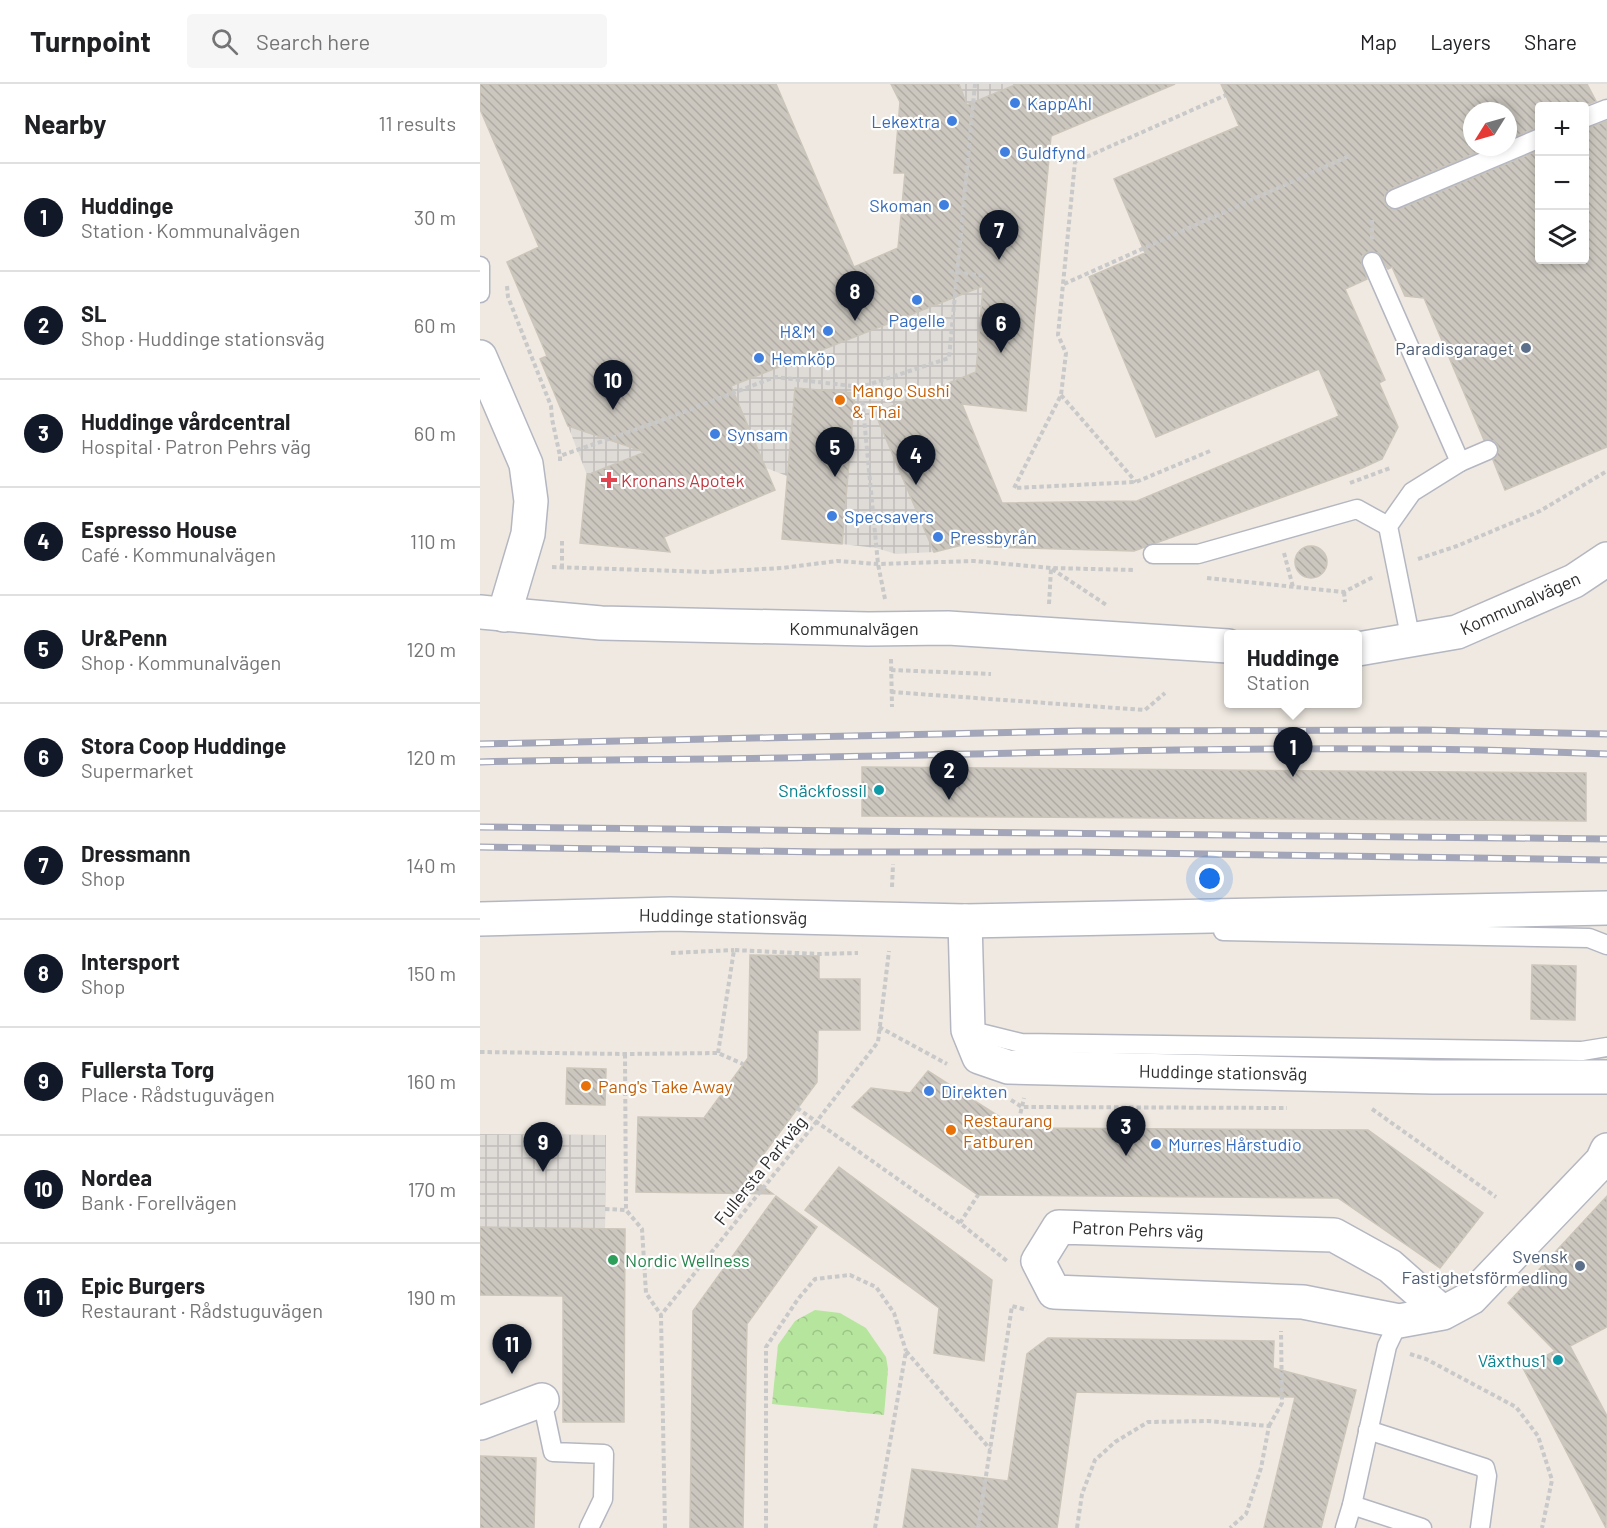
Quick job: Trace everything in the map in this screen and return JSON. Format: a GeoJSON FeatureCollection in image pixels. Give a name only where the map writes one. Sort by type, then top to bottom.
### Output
{"type":"FeatureCollection","features":[{"type":"Feature","properties":{"kind":"street"},"geometry":{"type":"LineString","coordinates":[[480,357],[526,464],[531,501],[528,534],[519,565],[492,614]]}},
{"type":"Feature","properties":{"kind":"street","name":"Kommunalvägen"},"geometry":{"type":"LineString","coordinates":[[1362,648],[1456,632],[1574,581],[1607,560]]}},
{"type":"Feature","properties":{"kind":"street","name":"Kommunalvägen"},"geometry":{"type":"LineString","coordinates":[[492,614],[601,623],[868,629],[948,628],[1224,646]]}},
{"type":"Feature","properties":{"kind":"street","name":"Huddinge stationsväg"},"geometry":{"type":"LineString","coordinates":[[480,920],[670,914],[965,931],[1607,908]]}},
{"type":"Feature","properties":{"kind":"street","name":"Huddinge stationsväg"},"geometry":{"type":"LineString","coordinates":[[965,931],[968,1030],[980,1057],[1008,1067],[1433,1077],[1607,1077]]}},
{"type":"Feature","properties":{"kind":"street","name":"Patron Pehrs väg"},"geometry":{"type":"LineString","coordinates":[[1443,1313],[1390,1266],[1334,1235],[1059,1227],[1038,1261],[1054,1292],[1303,1302],[1399,1321],[1443,1313],[1471,1298],[1602,1161],[1607,1150]]}},
{"type":"Feature","properties":{"kind":"street"},"geometry":{"type":"LineString","coordinates":[[480,1423],[542,1400]]}},
{"type":"Feature","properties":{"kind":"lane"},"geometry":{"type":"LineString","coordinates":[[1589,116],[1607,109]]}},
{"type":"Feature","properties":{"kind":"lane"},"geometry":{"type":"LineString","coordinates":[[1395,199],[1535,140]]}},
{"type":"Feature","properties":{"kind":"lane"},"geometry":{"type":"LineString","coordinates":[[1372,262],[1460,462]]}},
{"type":"Feature","properties":{"kind":"lane"},"geometry":{"type":"LineString","coordinates":[[480,267],[480,293]]}},
{"type":"Feature","properties":{"kind":"lane"},"geometry":{"type":"LineString","coordinates":[[1411,641],[1388,526],[1412,492],[1460,462],[1488,450]]}},
{"type":"Feature","properties":{"kind":"lane"},"geometry":{"type":"LineString","coordinates":[[1153,554],[1198,554],[1357,509],[1388,526]]}},
{"type":"Feature","properties":{"kind":"lane"},"geometry":{"type":"LineString","coordinates":[[965,931],[1030,928],[1589,938],[1607,945]]}},
{"type":"Feature","properties":{"kind":"lane"},"geometry":{"type":"LineString","coordinates":[[968,1030],[1021,1043],[1582,1051],[1607,1047]]}},
{"type":"Feature","properties":{"kind":"lane"},"geometry":{"type":"LineString","coordinates":[[1345,1528],[1387,1346],[1399,1321]]}},
{"type":"Feature","properties":{"kind":"lane"},"geometry":{"type":"LineString","coordinates":[[542,1400],[553,1452],[604,1454],[603,1499],[589,1528]]}},
{"type":"Feature","properties":{"kind":"lane"},"geometry":{"type":"LineString","coordinates":[[1368,1430],[1485,1468],[1487,1476],[1480,1528]]}},
{"type":"Feature","properties":{"kind":"lane"},"geometry":{"type":"LineString","coordinates":[[1352,1505],[1422,1528]]}},
{"type":"Feature","properties":{"kind":"path"},"geometry":{"type":"LineString","coordinates":[[560,456],[775,377],[861,387],[949,358],[975,84]]}},
{"type":"Feature","properties":{"kind":"path"},"geometry":{"type":"LineString","coordinates":[[1210,451],[1136,482],[1014,488],[1061,395],[1066,353],[1058,335],[1075,162],[1226,95]]}},
{"type":"Feature","properties":{"kind":"path"},"geometry":{"type":"LineString","coordinates":[[1064,284],[1349,156]]}},
{"type":"Feature","properties":{"kind":"path"},"geometry":{"type":"LineString","coordinates":[[480,267],[504,270],[508,297],[551,406],[561,467]]}},
{"type":"Feature","properties":{"kind":"path"},"geometry":{"type":"LineString","coordinates":[[949,271],[984,276]]}},
{"type":"Feature","properties":{"kind":"path"},"geometry":{"type":"LineString","coordinates":[[861,387],[878,564],[885,599]]}},
{"type":"Feature","properties":{"kind":"path"},"geometry":{"type":"LineString","coordinates":[[1061,395],[1136,482]]}},
{"type":"Feature","properties":{"kind":"path"},"geometry":{"type":"LineString","coordinates":[[562,533],[562,568]]}},
{"type":"Feature","properties":{"kind":"path"},"geometry":{"type":"LineString","coordinates":[[1286,560],[1294,563]]}},
{"type":"Feature","properties":{"kind":"path"},"geometry":{"type":"LineString","coordinates":[[519,565],[708,572],[782,568],[837,561],[878,564]]}},
{"type":"Feature","properties":{"kind":"path"},"geometry":{"type":"LineString","coordinates":[[1049,609],[1051,568],[1108,606]]}},
{"type":"Feature","properties":{"kind":"path"},"geometry":{"type":"LineString","coordinates":[[1344,592],[1345,602]]}},
{"type":"Feature","properties":{"kind":"path"},"geometry":{"type":"LineString","coordinates":[[891,652],[892,707]]}},
{"type":"Feature","properties":{"kind":"path"},"geometry":{"type":"LineString","coordinates":[[891,670],[991,674]]}},
{"type":"Feature","properties":{"kind":"path"},"geometry":{"type":"LineString","coordinates":[[891,692],[1145,710],[1165,693]]}},
{"type":"Feature","properties":{"kind":"path"},"geometry":{"type":"LineString","coordinates":[[892,890],[893,864]]}},
{"type":"Feature","properties":{"kind":"path","name":"Fullersta Parkväg"},"geometry":{"type":"LineString","coordinates":[[661,1315],[878,1042],[889,944]]}},
{"type":"Feature","properties":{"kind":"path"},"geometry":{"type":"LineString","coordinates":[[671,953],[734,950],[818,954],[865,953]]}},
{"type":"Feature","properties":{"kind":"path"},"geometry":{"type":"LineString","coordinates":[[718,1053],[734,950]]}},
{"type":"Feature","properties":{"kind":"path"},"geometry":{"type":"LineString","coordinates":[[879,1027],[956,1069]]}},
{"type":"Feature","properties":{"kind":"path"},"geometry":{"type":"LineString","coordinates":[[480,1053],[718,1053],[743,1064]]}},
{"type":"Feature","properties":{"kind":"path"},"geometry":{"type":"LineString","coordinates":[[625,1054],[626,1210],[642,1229],[646,1293],[661,1315],[665,1528]]}},
{"type":"Feature","properties":{"kind":"path"},"geometry":{"type":"LineString","coordinates":[[1003,1096],[1022,1107],[1292,1108]]}},
{"type":"Feature","properties":{"kind":"path"},"geometry":{"type":"LineString","coordinates":[[797,1108],[817,1121]]}},
{"type":"Feature","properties":{"kind":"path"},"geometry":{"type":"LineString","coordinates":[[1362,1109],[1374,1109],[1496,1197]]}},
{"type":"Feature","properties":{"kind":"path"},"geometry":{"type":"LineString","coordinates":[[960,1223],[978,1195]]}},
{"type":"Feature","properties":{"kind":"path"},"geometry":{"type":"LineString","coordinates":[[605,1209],[626,1210]]}},
{"type":"Feature","properties":{"kind":"path"},"geometry":{"type":"LineString","coordinates":[[766,1528],[766,1347],[798,1299],[815,1279],[850,1275],[876,1287],[894,1313],[906,1351],[990,1449]]}},
{"type":"Feature","properties":{"kind":"path"},"geometry":{"type":"LineString","coordinates":[[978,1528],[1012,1306],[1031,1311]]}},
{"type":"Feature","properties":{"kind":"path"},"geometry":{"type":"LineString","coordinates":[[1230,1528],[1246,1514],[1260,1468],[1269,1426],[1282,1403],[1281,1324]]}},
{"type":"Feature","properties":{"kind":"path"},"geometry":{"type":"LineString","coordinates":[[874,1528],[906,1351]]}},
{"type":"Feature","properties":{"kind":"path"},"geometry":{"type":"LineString","coordinates":[[1426,1359],[1516,1407],[1538,1436],[1552,1480],[1542,1528]]}},
{"type":"Feature","properties":{"kind":"path"},"geometry":{"type":"LineString","coordinates":[[1077,1528],[1082,1494],[1095,1460],[1115,1442],[1148,1422],[1207,1421],[1269,1426]]}},
{"type":"Feature","properties":{"kind":"green space"},"geometry":{"type":"Polygon","coordinates":[[[815,1310],[840,1313],[866,1328],[886,1357],[888,1369],[884,1415],[772,1404],[778,1345],[795,1321],[815,1310]]]}},
{"type":"Feature","properties":{"kind":"shaded area"},"geometry":{"type":"Polygon","coordinates":[[[959,84],[1017,84],[976,372],[876,414],[934,552],[896,554],[876,548],[842,544],[855,393],[795,388],[787,476],[766,468],[742,411],[587,475],[568,426],[601,437],[947,300],[963,95],[959,84]]]}},
{"type":"Feature","properties":{"kind":"shaded area"},"geometry":{"type":"Polygon","coordinates":[[[480,1134],[606,1135],[605,1229],[480,1227],[480,1134]]]}},
{"type":"Feature","properties":{"kind":"building"},"geometry":{"type":"Polygon","coordinates":[[[480,84],[776,84],[854,267],[898,248],[905,173],[894,173],[900,102],[891,84],[959,84],[967,105],[1017,84],[1175,84],[1051,136],[1026,411],[962,404],[1002,503],[1137,501],[1339,416],[1319,369],[1156,437],[1089,277],[1145,253],[1114,179],[1239,126],[1221,84],[1587,84],[1596,101],[1589,104],[1535,102],[1535,129],[1517,136],[1517,102],[1463,102],[1463,156],[1469,156],[1391,189],[1384,198],[1389,208],[1399,209],[1535,152],[1535,264],[1589,264],[1589,127],[1607,121],[1607,447],[1505,490],[1493,460],[1497,456],[1498,446],[1494,441],[1484,440],[1424,298],[1405,296],[1392,267],[1388,269],[1378,253],[1368,252],[1363,255],[1361,261],[1367,279],[1345,289],[1385,380],[1379,383],[1398,427],[1382,459],[1134,551],[988,547],[986,539],[934,552],[875,413],[976,372],[983,286],[731,386],[775,490],[664,537],[670,552],[580,543],[587,475],[645,452],[568,426],[540,359],[547,356],[507,262],[539,247],[480,109],[480,84]]]}},
{"type":"Feature","properties":{"kind":"building"},"geometry":{"type":"Polygon","coordinates":[[[795,388],[855,393],[842,544],[782,539],[795,388]]]}},
{"type":"Feature","properties":{"kind":"building"},"geometry":{"type":"Polygon","coordinates":[[[1311,546],[1322,551],[1327,562],[1322,573],[1311,578],[1300,573],[1295,562],[1300,551],[1311,546]]]}},
{"type":"Feature","properties":{"kind":"building"},"geometry":{"type":"Polygon","coordinates":[[[862,767],[1586,773],[1586,821],[862,816],[862,767]]]}},
{"type":"Feature","properties":{"kind":"building"},"geometry":{"type":"Polygon","coordinates":[[[750,955],[819,956],[819,979],[860,979],[860,1030],[818,1030],[817,1082],[748,1175],[773,1194],[636,1192],[638,1117],[704,1118],[748,1058],[750,955]]]}},
{"type":"Feature","properties":{"kind":"building"},"geometry":{"type":"Polygon","coordinates":[[[1532,965],[1576,966],[1575,1020],[1531,1019],[1532,965]]]}},
{"type":"Feature","properties":{"kind":"building"},"geometry":{"type":"Polygon","coordinates":[[[567,1068],[606,1069],[605,1105],[566,1104],[567,1068]]]}},
{"type":"Feature","properties":{"kind":"building"},"geometry":{"type":"Polygon","coordinates":[[[928,1071],[1017,1128],[1368,1130],[1483,1213],[1440,1268],[1338,1198],[978,1195],[852,1107],[871,1088],[910,1093],[928,1071]]]}},
{"type":"Feature","properties":{"kind":"building"},"geometry":{"type":"Polygon","coordinates":[[[839,1167],[992,1280],[984,1361],[934,1353],[939,1308],[805,1210],[839,1167]]]}},
{"type":"Feature","properties":{"kind":"building"},"geometry":{"type":"Polygon","coordinates":[[[776,1196],[817,1227],[747,1324],[743,1528],[690,1528],[693,1311],[776,1196]]]}},
{"type":"Feature","properties":{"kind":"building","name":"Växthus1"},"geometry":{"type":"Polygon","coordinates":[[[1607,1196],[1607,1327],[1570,1346],[1607,1416],[1606,1528],[1523,1368],[1555,1351],[1508,1303],[1607,1196]]]}},
{"type":"Feature","properties":{"kind":"building"},"geometry":{"type":"Polygon","coordinates":[[[480,1227],[625,1229],[624,1422],[563,1422],[563,1296],[480,1295],[480,1227]]]}},
{"type":"Feature","properties":{"kind":"building"},"geometry":{"type":"Polygon","coordinates":[[[1048,1338],[1274,1341],[1273,1368],[1356,1390],[1321,1528],[1264,1528],[1295,1397],[1076,1392],[1057,1528],[903,1528],[912,1469],[1008,1481],[1027,1354],[1048,1338]]]}},
{"type":"Feature","properties":{"kind":"building"},"geometry":{"type":"Polygon","coordinates":[[[480,1456],[536,1458],[534,1528],[480,1528],[480,1456]]]}},
{"type":"Feature","properties":{"kind":"railway"},"geometry":{"type":"LineString","coordinates":[[480,744],[1079,731],[1425,730],[1607,734]]}},
{"type":"Feature","properties":{"kind":"railway"},"geometry":{"type":"LineString","coordinates":[[480,762],[1314,749],[1607,754]]}},
{"type":"Feature","properties":{"kind":"railway"},"geometry":{"type":"LineString","coordinates":[[480,827],[1607,839]]}},
{"type":"Feature","properties":{"kind":"railway"},"geometry":{"type":"LineString","coordinates":[[480,847],[823,852],[1078,852],[1607,860]]}},
{"type":"Feature","properties":{"kind":"place","name":"KappAhl"},"geometry":{"type":"Point","coordinates":[1015,103]}},
{"type":"Feature","properties":{"kind":"place","name":"Lekextra"},"geometry":{"type":"Point","coordinates":[952,121]}},
{"type":"Feature","properties":{"kind":"place","name":"Guldfynd"},"geometry":{"type":"Point","coordinates":[1005,152]}},
{"type":"Feature","properties":{"kind":"place","name":"Skoman"},"geometry":{"type":"Point","coordinates":[944,205]}},
{"type":"Feature","properties":{"kind":"place","name":"Dressmann"},"geometry":{"type":"Point","coordinates":[999,260]}},
{"type":"Feature","properties":{"kind":"place","name":"Pagelle"},"geometry":{"type":"Point","coordinates":[917,300]}},
{"type":"Feature","properties":{"kind":"place","name":"Intersport"},"geometry":{"type":"Point","coordinates":[855,321]}},
{"type":"Feature","properties":{"kind":"place","name":"H&M"},"geometry":{"type":"Point","coordinates":[828,331]}},
{"type":"Feature","properties":{"kind":"place","name":"Paradisgaraget"},"geometry":{"type":"Point","coordinates":[1526,348]}},
{"type":"Feature","properties":{"kind":"place","name":"Stora Coop Huddinge"},"geometry":{"type":"Point","coordinates":[1001,353]}},
{"type":"Feature","properties":{"kind":"place","name":"Hemköp"},"geometry":{"type":"Point","coordinates":[759,358]}},
{"type":"Feature","properties":{"kind":"place","name":"Mango Sushi & Thai"},"geometry":{"type":"Point","coordinates":[840,400]}},
{"type":"Feature","properties":{"kind":"place","name":"Nordea"},"geometry":{"type":"Point","coordinates":[613,410]}},
{"type":"Feature","properties":{"kind":"place","name":"Synsam"},"geometry":{"type":"Point","coordinates":[715,434]}},
{"type":"Feature","properties":{"kind":"place","name":"Ur&Penn"},"geometry":{"type":"Point","coordinates":[835,477]}},
{"type":"Feature","properties":{"kind":"place","name":"Kronans Apotek"},"geometry":{"type":"Point","coordinates":[609,480]}},
{"type":"Feature","properties":{"kind":"place","name":"Espresso House"},"geometry":{"type":"Point","coordinates":[916,485]}},
{"type":"Feature","properties":{"kind":"place","name":"Specsavers"},"geometry":{"type":"Point","coordinates":[832,516]}},
{"type":"Feature","properties":{"kind":"place","name":"Pressbyrån"},"geometry":{"type":"Point","coordinates":[938,537]}},
{"type":"Feature","properties":{"kind":"place","name":"Huddinge"},"geometry":{"type":"Point","coordinates":[1293,777]}},
{"type":"Feature","properties":{"kind":"place","name":"Snäckfossil"},"geometry":{"type":"Point","coordinates":[879,790]}},
{"type":"Feature","properties":{"kind":"place","name":"SL"},"geometry":{"type":"Point","coordinates":[949,800]}},
{"type":"Feature","properties":{"kind":"place","name":"Pang's Take Away"},"geometry":{"type":"Point","coordinates":[586,1086]}},
{"type":"Feature","properties":{"kind":"place","name":"Direkten"},"geometry":{"type":"Point","coordinates":[929,1091]}},
{"type":"Feature","properties":{"kind":"place","name":"Restaurang Fatburen"},"geometry":{"type":"Point","coordinates":[951,1130]}},
{"type":"Feature","properties":{"kind":"place","name":"Murres Hårstudio"},"geometry":{"type":"Point","coordinates":[1156,1144]}},
{"type":"Feature","properties":{"kind":"place","name":"Huddinge vårdcentral"},"geometry":{"type":"Point","coordinates":[1126,1156]}},
{"type":"Feature","properties":{"kind":"place","name":"Fullersta Torg"},"geometry":{"type":"Point","coordinates":[543,1172]}},
{"type":"Feature","properties":{"kind":"place","name":"Nordic Wellness"},"geometry":{"type":"Point","coordinates":[613,1260]}},
{"type":"Feature","properties":{"kind":"place","name":"Svensk Fastighetsförmedling"},"geometry":{"type":"Point","coordinates":[1580,1266]}},
{"type":"Feature","properties":{"kind":"place","name":"Växthus1"},"geometry":{"type":"Point","coordinates":[1558,1360]}},
{"type":"Feature","properties":{"kind":"place","name":"Epic Burgers"},"geometry":{"type":"Point","coordinates":[512,1374]}}]}
